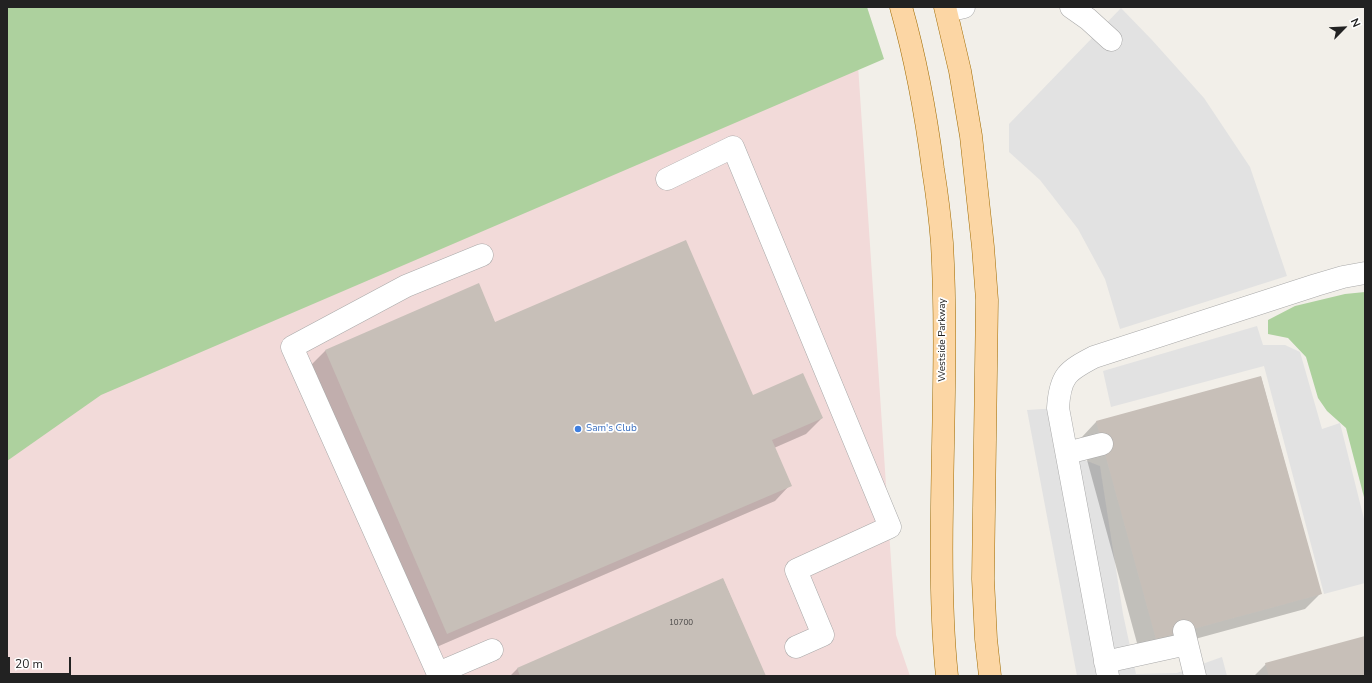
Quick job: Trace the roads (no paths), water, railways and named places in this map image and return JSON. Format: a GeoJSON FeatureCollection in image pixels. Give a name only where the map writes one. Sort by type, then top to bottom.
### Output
{"type":"FeatureCollection","features":[{"type":"Feature","properties":{"kind":"main road","name":"Westside Parkway"},"geometry":{"type":"LineString","coordinates":[[901,7],[917,69],[927,122],[941,232],[944,345],[942,595],[944,648],[947,676]]}},
{"type":"Feature","properties":{"kind":"main road"},"geometry":{"type":"LineString","coordinates":[[952,8],[960,71],[971,136],[981,224],[987,300],[983,579],[986,640],[990,676]]}},
{"type":"Feature","properties":{"kind":"lane"},"geometry":{"type":"LineString","coordinates":[[1071,7],[1088,19],[1111,40]]}},
{"type":"Feature","properties":{"kind":"lane"},"geometry":{"type":"LineString","coordinates":[[667,178],[733,147],[890,527],[796,570],[823,635],[796,647]]}},
{"type":"Feature","properties":{"kind":"lane"},"geometry":{"type":"LineString","coordinates":[[482,255],[406,286],[292,347],[438,675],[492,650]]}},
{"type":"Feature","properties":{"kind":"lane"},"geometry":{"type":"LineString","coordinates":[[1195,676],[1186,638],[1106,669],[1058,408],[1059,392],[1065,377],[1077,366],[1094,357],[1258,303],[1336,279],[1365,273]]}},
{"type":"Feature","properties":{"kind":"lane"},"geometry":{"type":"LineString","coordinates":[[1067,453],[1102,444]]}},
{"type":"Feature","properties":{"kind":"place","name":"Sam's Club"},"geometry":{"type":"Point","coordinates":[578,429]}}]}
